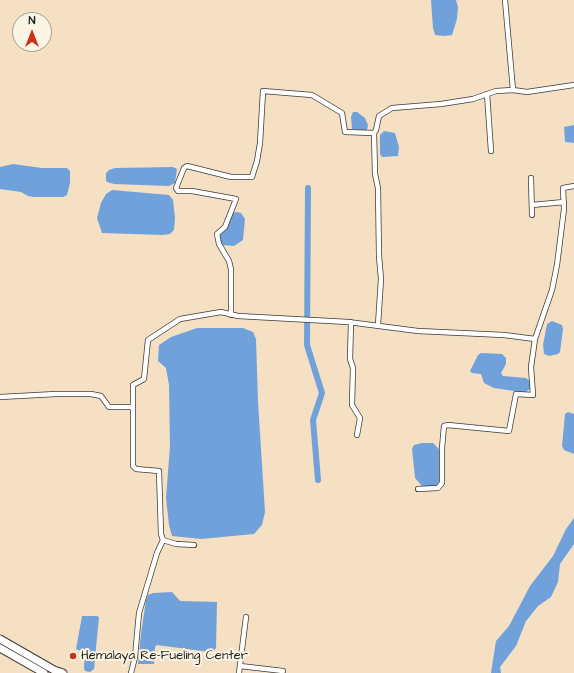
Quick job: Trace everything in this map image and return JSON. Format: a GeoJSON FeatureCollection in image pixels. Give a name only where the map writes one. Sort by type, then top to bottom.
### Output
{"type":"FeatureCollection","features":[{"type":"Feature","properties":{"kind":"highway"},"geometry":{"type":"LineString","coordinates":[[0,640],[54,670],[63,673]]}},
{"type":"Feature","properties":{"kind":"highway"},"geometry":{"type":"LineString","coordinates":[[0,648],[44,673]]}},
{"type":"Feature","properties":{"kind":"street"},"geometry":{"type":"LineString","coordinates":[[505,0],[513,90]]}},
{"type":"Feature","properties":{"kind":"street"},"geometry":{"type":"LineString","coordinates":[[378,325],[381,279],[378,256],[378,188],[375,174],[374,133],[379,116],[392,108],[441,104],[513,90],[527,92],[574,85]]}},
{"type":"Feature","properties":{"kind":"street"},"geometry":{"type":"LineString","coordinates":[[231,315],[231,269],[218,244],[217,234],[225,227],[236,199],[192,191],[178,191],[176,188],[184,168],[187,166],[204,169],[231,177],[252,177],[256,166],[260,143],[262,92],[265,90],[312,95],[342,113],[345,132],[374,133]]}},
{"type":"Feature","properties":{"kind":"street"},"geometry":{"type":"LineString","coordinates":[[487,94],[491,152]]}},
{"type":"Feature","properties":{"kind":"street"},"geometry":{"type":"LineString","coordinates":[[531,178],[532,215]]}},
{"type":"Feature","properties":{"kind":"street"},"geometry":{"type":"LineString","coordinates":[[418,489],[438,488],[442,483],[442,448],[444,426],[448,424],[509,431],[516,394],[533,395],[531,367],[535,339],[552,290],[557,265],[564,202],[563,188],[574,186]]}},
{"type":"Feature","properties":{"kind":"street"},"geometry":{"type":"LineString","coordinates":[[532,205],[564,202]]}},
{"type":"Feature","properties":{"kind":"street"},"geometry":{"type":"LineString","coordinates":[[131,673],[135,656],[139,613],[162,540],[159,471],[136,469],[133,466],[133,385],[144,379],[148,340],[180,319],[215,312],[231,315],[300,321],[351,322],[418,331],[481,334],[535,339]]}},
{"type":"Feature","properties":{"kind":"street"},"geometry":{"type":"LineString","coordinates":[[351,322],[350,359],[353,368],[352,405],[360,418],[356,435]]}},
{"type":"Feature","properties":{"kind":"street"},"geometry":{"type":"LineString","coordinates":[[0,397],[91,394],[101,396],[109,407],[133,407]]}},
{"type":"Feature","properties":{"kind":"street"},"geometry":{"type":"LineString","coordinates":[[162,540],[176,544],[194,545]]}},
{"type":"Feature","properties":{"kind":"street"},"geometry":{"type":"LineString","coordinates":[[239,673],[246,617]]}},
{"type":"Feature","properties":{"kind":"street"},"geometry":{"type":"LineString","coordinates":[[240,666],[283,671]]}},
{"type":"Feature","properties":{"kind":"water"},"geometry":{"type":"Polygon","coordinates":[[[431,0],[456,0],[458,7],[457,19],[452,35],[435,35],[431,0]]]}},
{"type":"Feature","properties":{"kind":"water"},"geometry":{"type":"Polygon","coordinates":[[[353,112],[357,112],[365,118],[368,125],[367,130],[352,129],[351,117],[353,112]]]}},
{"type":"Feature","properties":{"kind":"water"},"geometry":{"type":"Polygon","coordinates":[[[574,125],[574,143],[565,142],[564,127],[574,125]]]}},
{"type":"Feature","properties":{"kind":"water"},"geometry":{"type":"Polygon","coordinates":[[[384,131],[395,133],[399,147],[398,156],[382,157],[380,154],[380,135],[384,131]]]}},
{"type":"Feature","properties":{"kind":"water"},"geometry":{"type":"Polygon","coordinates":[[[13,164],[42,168],[67,168],[70,171],[70,183],[67,195],[63,197],[34,197],[28,196],[21,192],[0,189],[0,167],[13,164]]]}},
{"type":"Feature","properties":{"kind":"water"},"geometry":{"type":"Polygon","coordinates":[[[173,167],[177,169],[175,183],[169,186],[114,184],[107,182],[106,180],[106,173],[115,168],[173,167]]]}},
{"type":"Feature","properties":{"kind":"water"},"geometry":{"type":"Polygon","coordinates":[[[112,190],[169,195],[173,200],[175,218],[174,230],[170,234],[162,235],[102,233],[97,218],[101,203],[106,194],[112,190]]]}},
{"type":"Feature","properties":{"kind":"water"},"geometry":{"type":"Polygon","coordinates":[[[233,213],[241,213],[245,219],[243,240],[234,246],[222,245],[219,236],[228,226],[233,213]]]}},
{"type":"Feature","properties":{"kind":"water"},"geometry":{"type":"Polygon","coordinates":[[[552,321],[562,325],[563,329],[560,352],[549,356],[544,354],[543,345],[547,324],[552,321]]]}},
{"type":"Feature","properties":{"kind":"water"},"geometry":{"type":"Polygon","coordinates":[[[197,328],[243,328],[253,332],[256,339],[258,401],[265,512],[262,525],[254,534],[201,539],[172,536],[169,525],[166,498],[170,446],[169,385],[166,368],[158,361],[159,345],[171,337],[197,328]]]}},
{"type":"Feature","properties":{"kind":"water"},"geometry":{"type":"Polygon","coordinates":[[[481,353],[502,354],[506,358],[506,364],[501,373],[503,376],[526,378],[530,381],[531,388],[526,392],[521,392],[494,388],[484,383],[481,374],[472,373],[470,371],[478,355],[481,353]]]}},
{"type":"Feature","properties":{"kind":"water"},"geometry":{"type":"Polygon","coordinates":[[[568,412],[574,414],[574,454],[564,450],[562,446],[565,414],[568,412]]]}},
{"type":"Feature","properties":{"kind":"water"},"geometry":{"type":"Polygon","coordinates":[[[433,443],[439,449],[440,481],[436,486],[422,486],[415,478],[412,449],[414,445],[433,443]]]}},
{"type":"Feature","properties":{"kind":"water"},"geometry":{"type":"Polygon","coordinates":[[[574,518],[574,544],[560,564],[558,582],[551,597],[538,606],[526,621],[516,646],[500,667],[501,673],[491,673],[496,641],[509,626],[530,586],[553,556],[566,529],[574,518]]]}},
{"type":"Feature","properties":{"kind":"water"},"geometry":{"type":"Polygon","coordinates":[[[172,592],[180,601],[217,602],[216,648],[213,652],[209,652],[157,645],[155,647],[154,664],[138,664],[141,634],[148,595],[153,593],[172,592]]]}},
{"type":"Feature","properties":{"kind":"water"},"geometry":{"type":"Polygon","coordinates":[[[82,616],[99,617],[94,669],[90,672],[85,671],[84,668],[85,653],[76,649],[82,616]]]}},
{"type":"Feature","properties":{"kind":"waterway"},"geometry":{"type":"LineString","coordinates":[[308,188],[307,345],[322,393],[313,420],[318,480]]}},
{"type":"Feature","properties":{"kind":"place","name":"Hemalaya Re-Fueling Center"},"geometry":{"type":"Point","coordinates":[73,656]}}]}
